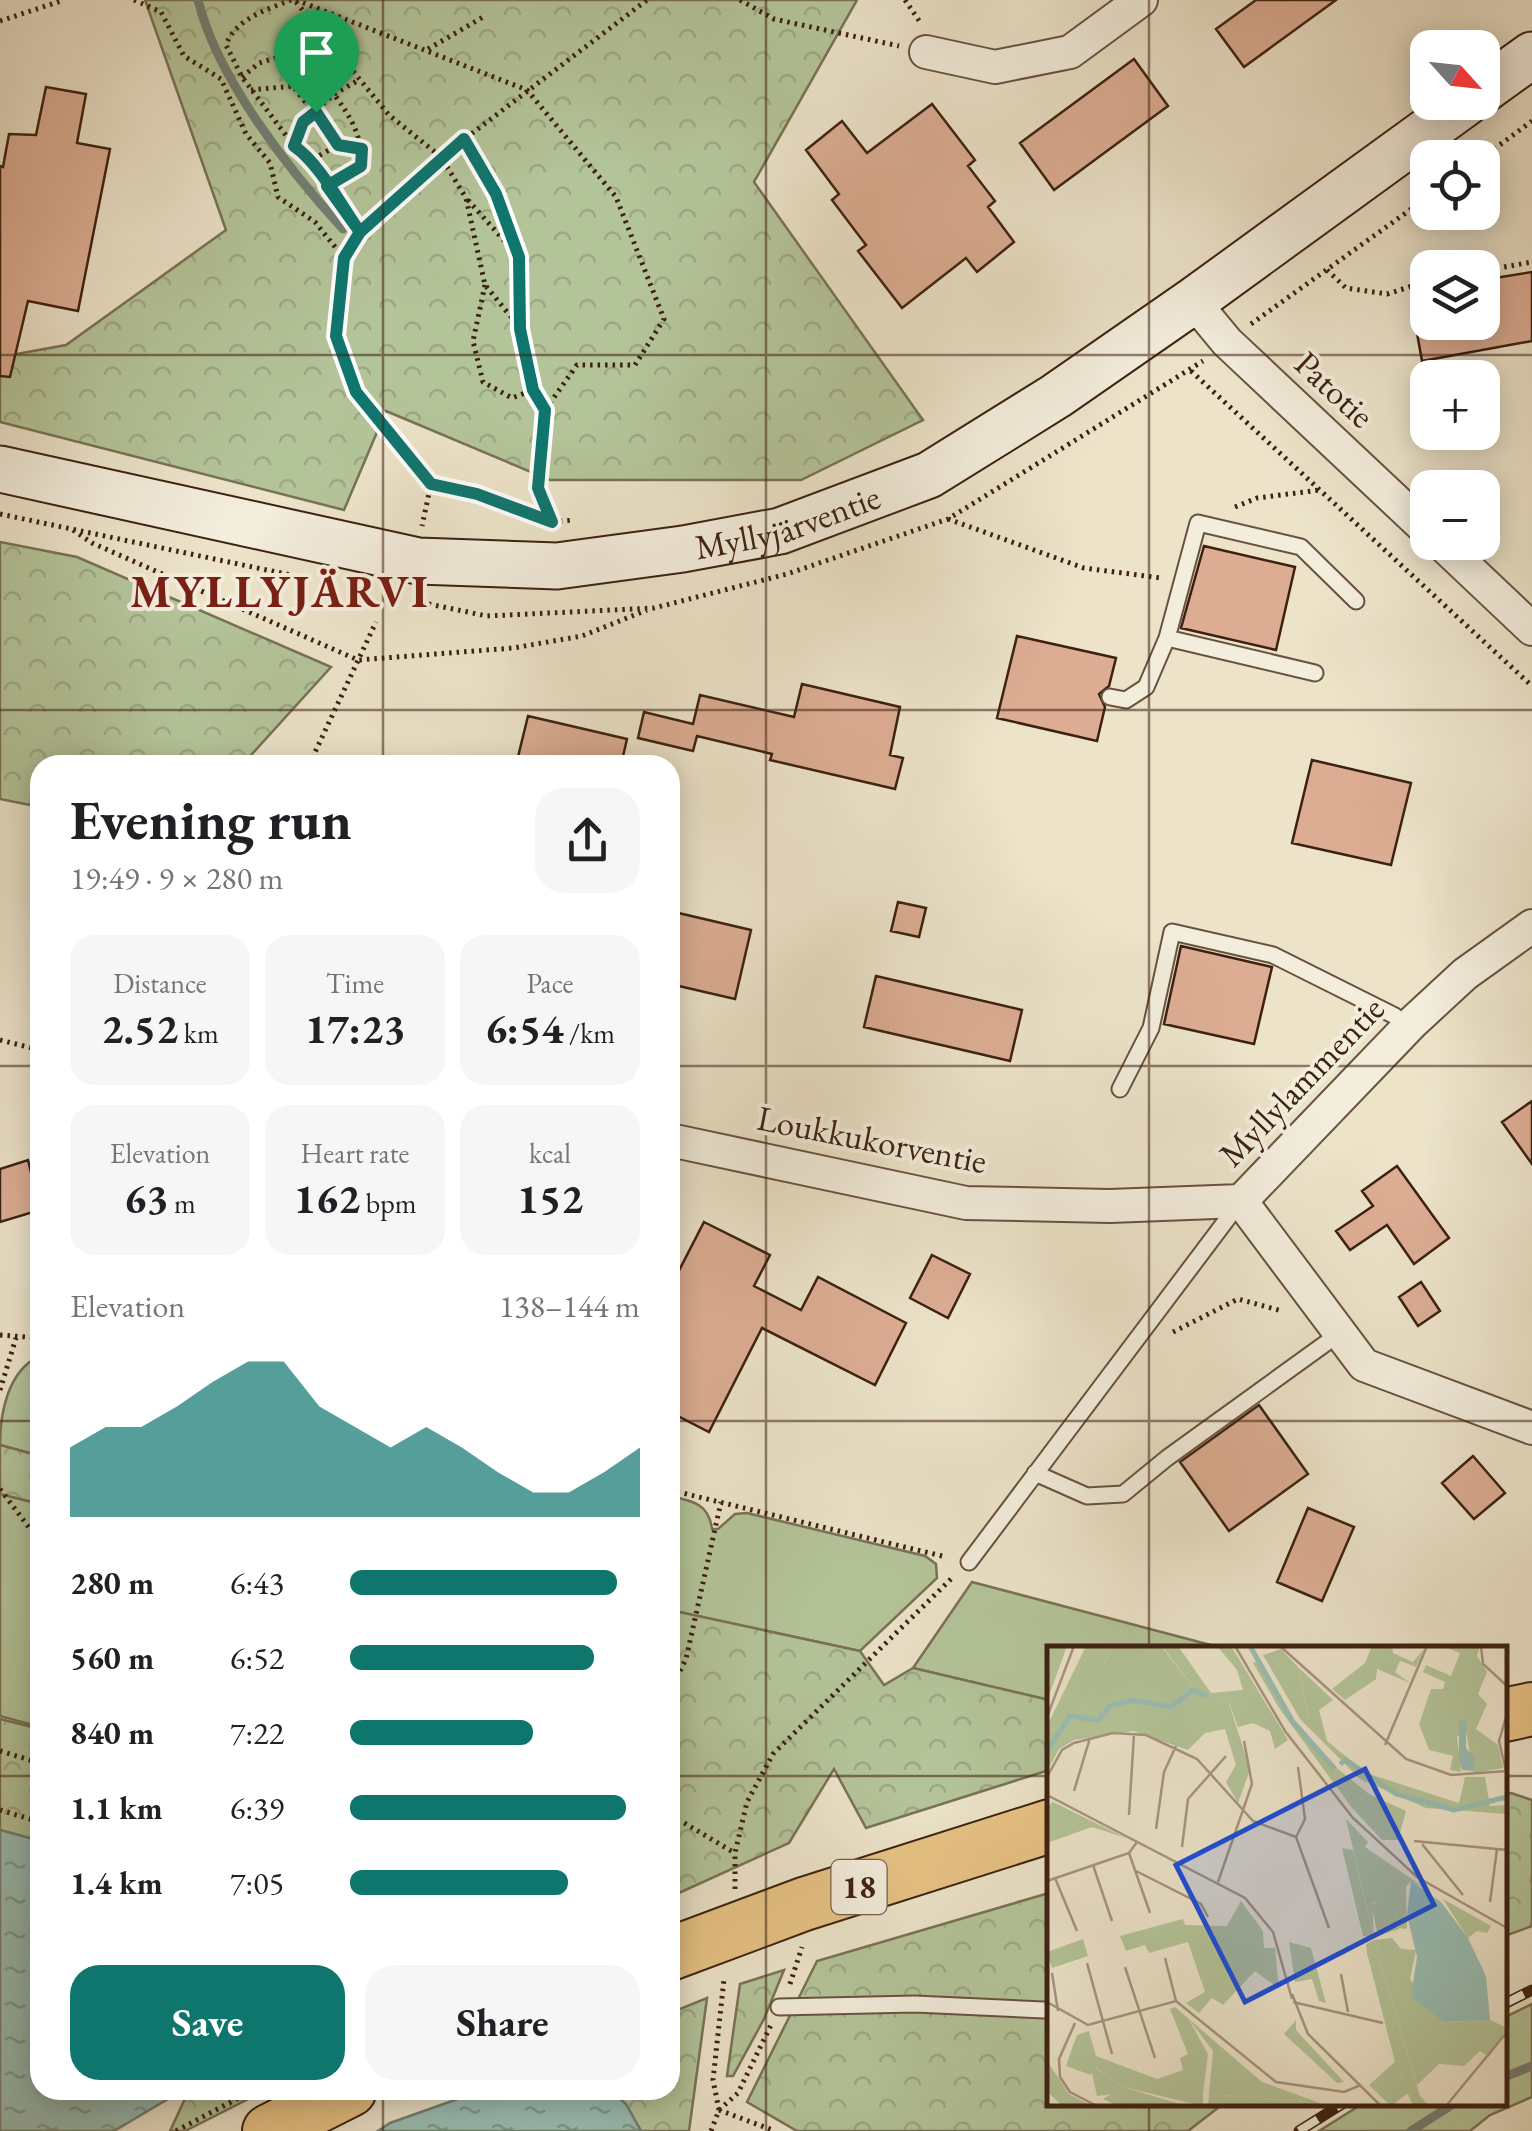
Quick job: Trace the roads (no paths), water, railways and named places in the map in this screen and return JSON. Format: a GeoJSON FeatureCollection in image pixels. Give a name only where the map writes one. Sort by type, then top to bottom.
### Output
{"type":"FeatureCollection","features":[{"type":"Feature","properties":{"kind":"highway"},"geometry":{"type":"LineString","coordinates":[[1507,1713],[1532,1709]]}},
{"type":"Feature","properties":{"kind":"highway","name":"18"},"geometry":{"type":"LineString","coordinates":[[680,1950],[804,1904],[1047,1827]]}},
{"type":"Feature","properties":{"kind":"highway"},"geometry":{"type":"LineString","coordinates":[[268,2131],[330,2100]]}},
{"type":"Feature","properties":{"kind":"main road"},"geometry":{"type":"LineString","coordinates":[[1500,78],[1532,55]]}},
{"type":"Feature","properties":{"kind":"main road","name":"Myllyjärventie"},"geometry":{"type":"LineString","coordinates":[[0,468],[418,561],[557,566],[780,531],[929,476],[1056,396],[1193,301],[1442,120]]}},
{"type":"Feature","properties":{"kind":"street"},"geometry":{"type":"LineString","coordinates":[[926,52],[995,67],[1070,52],[1142,0]]}},
{"type":"Feature","properties":{"kind":"street","name":"Patotie"},"geometry":{"type":"LineString","coordinates":[[1193,301],[1226,342],[1410,514]]}},
{"type":"Feature","properties":{"kind":"street"},"geometry":{"type":"LineString","coordinates":[[1459,560],[1532,629]]}},
{"type":"Feature","properties":{"kind":"street","name":"Myllylammentie"},"geometry":{"type":"LineString","coordinates":[[1532,926],[1465,974],[1386,1048],[1241,1201],[1336,1335],[1364,1365],[1532,1428]]}},
{"type":"Feature","properties":{"kind":"street","name":"Loukkukorventie"},"geometry":{"type":"LineString","coordinates":[[680,1142],[966,1203],[1110,1206],[1241,1201]]}},
{"type":"Feature","properties":{"kind":"lane"},"geometry":{"type":"LineString","coordinates":[[1110,697],[1126,700],[1146,687],[1168,638],[1198,523],[1301,547],[1356,602]]}},
{"type":"Feature","properties":{"kind":"lane"},"geometry":{"type":"LineString","coordinates":[[1168,638],[1316,673]]}},
{"type":"Feature","properties":{"kind":"lane"},"geometry":{"type":"LineString","coordinates":[[1120,1089],[1151,1028],[1172,932],[1273,955],[1395,1016]]}},
{"type":"Feature","properties":{"kind":"lane"},"geometry":{"type":"LineString","coordinates":[[968,1562],[1241,1201]]}},
{"type":"Feature","properties":{"kind":"lane"},"geometry":{"type":"LineString","coordinates":[[1035,1473],[1087,1496],[1122,1494],[1336,1335]]}},
{"type":"Feature","properties":{"kind":"lane"},"geometry":{"type":"LineString","coordinates":[[780,2007],[915,2004],[1044,2010]]}},
{"type":"Feature","properties":{"kind":"water"},"geometry":{"type":"Polygon","coordinates":[[[0,1830],[30,1838],[30,2100],[166,2100],[114,2131],[0,2131],[0,1830]]]}},
{"type":"Feature","properties":{"kind":"water"},"geometry":{"type":"Polygon","coordinates":[[[455,2100],[621,2100],[641,2131],[378,2131],[455,2100]]]}},
{"type":"Feature","properties":{"kind":"waterway"},"geometry":{"type":"LineString","coordinates":[[198,0],[221,60],[257,122],[343,229]]}},
{"type":"Feature","properties":{"kind":"waterway"},"geometry":{"type":"LineString","coordinates":[[1507,2076],[1532,2066]]}},
{"type":"Feature","properties":{"kind":"waterway"},"geometry":{"type":"LineString","coordinates":[[1411,2131],[1450,2106]]}},
{"type":"Feature","properties":{"kind":"railway"},"geometry":{"type":"LineString","coordinates":[[1507,2002],[1532,1990]]}},
{"type":"Feature","properties":{"kind":"railway"},"geometry":{"type":"LineString","coordinates":[[1299,2131],[1339,2106]]}},
{"type":"Feature","properties":{"kind":"district","name":"MYLLYJÄRVI"},"geometry":{"type":"Point","coordinates":[280,591]}}]}
